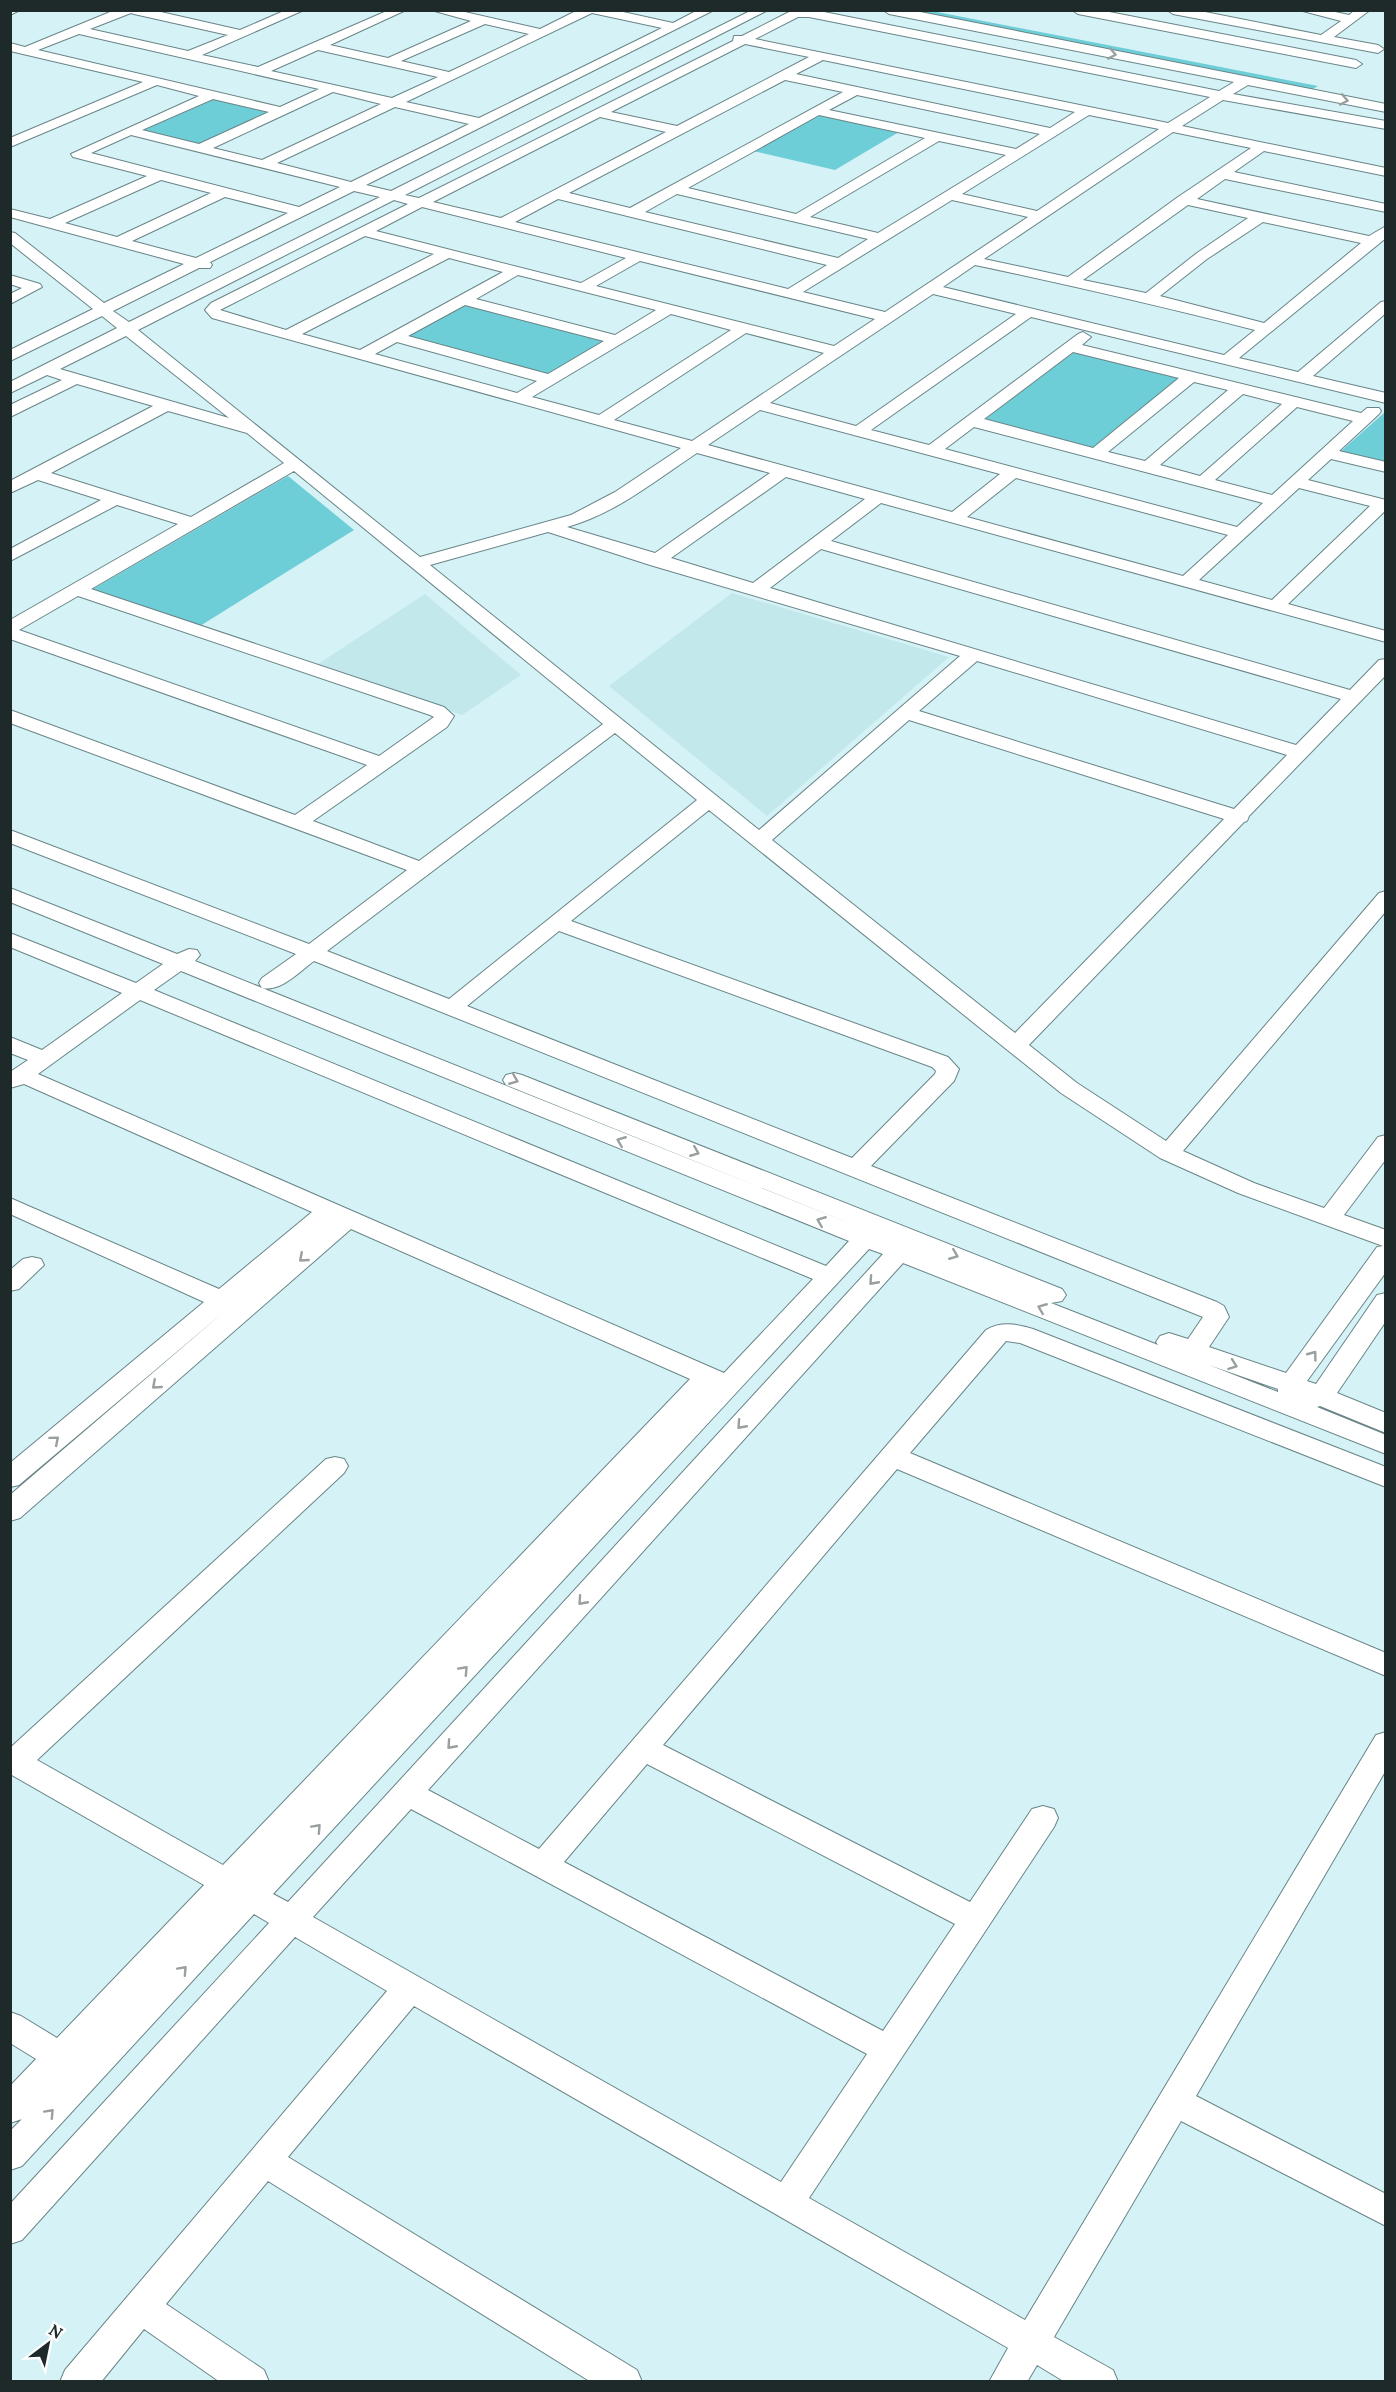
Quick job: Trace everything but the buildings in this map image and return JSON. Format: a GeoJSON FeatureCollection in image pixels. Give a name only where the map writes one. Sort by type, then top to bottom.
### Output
{"type":"FeatureCollection","features":[{"type":"Feature","properties":{"kind":"street"},"geometry":{"type":"LineString","coordinates":[[25,51],[127,10]]}},
{"type":"Feature","properties":{"kind":"street"},"geometry":{"type":"LineString","coordinates":[[134,10],[242,34]]}},
{"type":"Feature","properties":{"kind":"street"},"geometry":{"type":"LineString","coordinates":[[190,55],[298,10]]}},
{"type":"Feature","properties":{"kind":"street"},"geometry":{"type":"LineString","coordinates":[[260,71],[400,10]]}},
{"type":"Feature","properties":{"kind":"street"},"geometry":{"type":"LineString","coordinates":[[437,10],[543,33]]}},
{"type":"Feature","properties":{"kind":"street"},"geometry":{"type":"LineString","coordinates":[[262,165],[589,10]]}},
{"type":"Feature","properties":{"kind":"street"},"geometry":{"type":"LineString","coordinates":[[594,10],[675,27]]}},
{"type":"Feature","properties":{"kind":"street"},"geometry":{"type":"LineString","coordinates":[[10,356],[708,10]]}},
{"type":"Feature","properties":{"kind":"street"},"geometry":{"type":"LineString","coordinates":[[10,388],[232,272],[710,33],[762,10]]}},
{"type":"Feature","properties":{"kind":"street"},"geometry":{"type":"LineString","coordinates":[[837,10],[1386,119]]}},
{"type":"Feature","properties":{"kind":"street"},"geometry":{"type":"LineString","coordinates":[[890,10],[913,13],[1386,125]]}},
{"type":"Feature","properties":{"kind":"street"},"geometry":{"type":"LineString","coordinates":[[944,10],[1332,81],[1386,96]]}},
{"type":"Feature","properties":{"kind":"street"},"geometry":{"type":"LineString","coordinates":[[1078,10],[1356,64]]}},
{"type":"Feature","properties":{"kind":"street"},"geometry":{"type":"LineString","coordinates":[[1173,10],[1337,29]]}},
{"type":"Feature","properties":{"kind":"street"},"geometry":{"type":"LineString","coordinates":[[1323,39],[1364,10]]}},
{"type":"Feature","properties":{"kind":"street"},"geometry":{"type":"LineString","coordinates":[[710,33],[743,11]]}},
{"type":"Feature","properties":{"kind":"street"},"geometry":{"type":"LineString","coordinates":[[1312,11],[1351,19]]}},
{"type":"Feature","properties":{"kind":"street"},"geometry":{"type":"LineString","coordinates":[[1386,108],[1313,93],[1234,88],[809,14],[790,16],[212,310],[217,315],[288,335],[1386,637]]}},
{"type":"Feature","properties":{"kind":"street"},"geometry":{"type":"LineString","coordinates":[[1217,38],[1241,17]]}},
{"type":"Feature","properties":{"kind":"street"},"geometry":{"type":"LineString","coordinates":[[1241,17],[1323,39],[1382,47]]}},
{"type":"Feature","properties":{"kind":"street"},"geometry":{"type":"LineString","coordinates":[[388,62],[484,20]]}},
{"type":"Feature","properties":{"kind":"street"},"geometry":{"type":"LineString","coordinates":[[1145,37],[1162,27]]}},
{"type":"Feature","properties":{"kind":"street"},"geometry":{"type":"LineString","coordinates":[[78,30],[483,123]]}},
{"type":"Feature","properties":{"kind":"street"},"geometry":{"type":"LineString","coordinates":[[710,33],[1386,172]]}},
{"type":"Feature","properties":{"kind":"street"},"geometry":{"type":"LineString","coordinates":[[317,46],[451,76]]}},
{"type":"Feature","properties":{"kind":"street"},"geometry":{"type":"LineString","coordinates":[[10,47],[281,111]]}},
{"type":"Feature","properties":{"kind":"street"},"geometry":{"type":"LineString","coordinates":[[1313,93],[1382,47]]}},
{"type":"Feature","properties":{"kind":"street"},"geometry":{"type":"LineString","coordinates":[[501,223],[559,195],[677,130],[821,56]]}},
{"type":"Feature","properties":{"kind":"street"},"geometry":{"type":"LineString","coordinates":[[781,75],[1051,132]]}},
{"type":"Feature","properties":{"kind":"street"},"geometry":{"type":"LineString","coordinates":[[10,143],[154,82]]}},
{"type":"Feature","properties":{"kind":"street"},"geometry":{"type":"LineString","coordinates":[[199,149],[332,88]]}},
{"type":"Feature","properties":{"kind":"street"},"geometry":{"type":"LineString","coordinates":[[417,563],[549,527],[600,509],[759,405],[1170,128],[1234,88]]}},
{"type":"Feature","properties":{"kind":"street"},"geometry":{"type":"LineString","coordinates":[[632,213],[854,90]]}},
{"type":"Feature","properties":{"kind":"street"},"geometry":{"type":"LineString","coordinates":[[211,95],[78,154],[301,212]]}},
{"type":"Feature","properties":{"kind":"street"},"geometry":{"type":"LineString","coordinates":[[817,111],[1017,153]]}},
{"type":"Feature","properties":{"kind":"street"},"geometry":{"type":"LineString","coordinates":[[790,294],[1086,111]]}},
{"type":"Feature","properties":{"kind":"street"},"geometry":{"type":"LineString","coordinates":[[598,113],[677,130]]}},
{"type":"Feature","properties":{"kind":"street"},"geometry":{"type":"LineString","coordinates":[[129,131],[889,318]]}},
{"type":"Feature","properties":{"kind":"street"},"geometry":{"type":"LineString","coordinates":[[799,218],[937,136]]}},
{"type":"Feature","properties":{"kind":"street"},"geometry":{"type":"LineString","coordinates":[[1069,283],[1183,200],[1261,147]]}},
{"type":"Feature","properties":{"kind":"street"},"geometry":{"type":"LineString","coordinates":[[1386,157],[1383,160],[1386,165]]}},
{"type":"Feature","properties":{"kind":"street"},"geometry":{"type":"LineString","coordinates":[[1222,174],[1386,208]]}},
{"type":"Feature","properties":{"kind":"street"},"geometry":{"type":"LineString","coordinates":[[52,224],[158,176]]}},
{"type":"Feature","properties":{"kind":"street"},"geometry":{"type":"LineString","coordinates":[[675,189],[880,238]]}},
{"type":"Feature","properties":{"kind":"street"},"geometry":{"type":"LineString","coordinates":[[119,242],[224,192]]}},
{"type":"Feature","properties":{"kind":"street"},"geometry":{"type":"LineString","coordinates":[[559,195],[839,263]]}},
{"type":"Feature","properties":{"kind":"street"},"geometry":{"type":"LineString","coordinates":[[950,195],[1041,216]]}},
{"type":"Feature","properties":{"kind":"street"},"geometry":{"type":"LineString","coordinates":[[1183,200],[1371,241]]}},
{"type":"Feature","properties":{"kind":"street"},"geometry":{"type":"LineString","coordinates":[[10,213],[232,272]]}},
{"type":"Feature","properties":{"kind":"street"},"geometry":{"type":"LineString","coordinates":[[1149,298],[1202,256],[1260,217]]}},
{"type":"Feature","properties":{"kind":"street"},"geometry":{"type":"LineString","coordinates":[[1227,360],[1386,230]]}},
{"type":"Feature","properties":{"kind":"street"},"geometry":{"type":"LineString","coordinates":[[364,232],[838,352]]}},
{"type":"Feature","properties":{"kind":"street"},"geometry":{"type":"LineString","coordinates":[[10,236],[125,326],[615,724],[1070,1088],[1168,1154],[1246,1188],[1386,1239]]}},
{"type":"Feature","properties":{"kind":"street"},"geometry":{"type":"LineString","coordinates":[[288,335],[447,253]]}},
{"type":"Feature","properties":{"kind":"street"},"geometry":{"type":"LineString","coordinates":[[584,287],[637,257]]}},
{"type":"Feature","properties":{"kind":"street"},"geometry":{"type":"LineString","coordinates":[[974,261],[1069,283],[1149,298],[1267,328]]}},
{"type":"Feature","properties":{"kind":"street"},"geometry":{"type":"LineString","coordinates":[[362,355],[517,270]]}},
{"type":"Feature","properties":{"kind":"street"},"geometry":{"type":"LineString","coordinates":[[10,279],[35,287],[10,300]]}},
{"type":"Feature","properties":{"kind":"street"},"geometry":{"type":"LineString","coordinates":[[932,289],[1301,378],[1383,395],[1364,419],[1187,582]]}},
{"type":"Feature","properties":{"kind":"street"},"geometry":{"type":"LineString","coordinates":[[464,300],[618,340]]}},
{"type":"Feature","properties":{"kind":"street"},"geometry":{"type":"LineString","coordinates":[[1301,378],[1384,307]]}},
{"type":"Feature","properties":{"kind":"street"},"geometry":{"type":"LineString","coordinates":[[520,399],[669,309]]}},
{"type":"Feature","properties":{"kind":"street"},"geometry":{"type":"LineString","coordinates":[[859,431],[1028,312]]}},
{"type":"Feature","properties":{"kind":"street"},"geometry":{"type":"LineString","coordinates":[[601,421],[744,328]]}},
{"type":"Feature","properties":{"kind":"street"},"geometry":{"type":"LineString","coordinates":[[932,451],[1095,328]]}},
{"type":"Feature","properties":{"kind":"street"},"geometry":{"type":"LineString","coordinates":[[396,337],[550,380]]}},
{"type":"Feature","properties":{"kind":"street"},"geometry":{"type":"LineString","coordinates":[[1070,347],[1364,419]]}},
{"type":"Feature","properties":{"kind":"street"},"geometry":{"type":"LineString","coordinates":[[10,379],[54,363]]}},
{"type":"Feature","properties":{"kind":"street"},"geometry":{"type":"LineString","coordinates":[[54,363],[75,379],[254,430]]}},
{"type":"Feature","properties":{"kind":"street"},"geometry":{"type":"LineString","coordinates":[[1096,454],[1192,376]]}},
{"type":"Feature","properties":{"kind":"street"},"geometry":{"type":"LineString","coordinates":[[10,412],[75,379]]}},
{"type":"Feature","properties":{"kind":"street"},"geometry":{"type":"LineString","coordinates":[[1147,468],[1240,388]]}},
{"type":"Feature","properties":{"kind":"street"},"geometry":{"type":"LineString","coordinates":[[1203,482],[1294,402]]}},
{"type":"Feature","properties":{"kind":"street"},"geometry":{"type":"LineString","coordinates":[[759,405],[1240,533]]}},
{"type":"Feature","properties":{"kind":"street"},"geometry":{"type":"LineString","coordinates":[[10,488],[165,406]]}},
{"type":"Feature","properties":{"kind":"street"},"geometry":{"type":"LineString","coordinates":[[971,421],[1276,501]]}},
{"type":"Feature","properties":{"kind":"street"},"geometry":{"type":"LineString","coordinates":[[1327,453],[1386,467]]}},
{"type":"Feature","properties":{"kind":"street"},"geometry":{"type":"LineString","coordinates":[[10,628],[295,464]]}},
{"type":"Feature","properties":{"kind":"street"},"geometry":{"type":"LineString","coordinates":[[656,561],[784,471]]}},
{"type":"Feature","properties":{"kind":"street"},"geometry":{"type":"LineString","coordinates":[[955,518],[1013,472]]}},
{"type":"Feature","properties":{"kind":"street"},"geometry":{"type":"LineString","coordinates":[[36,474],[192,523]]}},
{"type":"Feature","properties":{"kind":"street"},"geometry":{"type":"LineString","coordinates":[[1296,482],[1384,504]]}},
{"type":"Feature","properties":{"kind":"street"},"geometry":{"type":"LineString","coordinates":[[755,590],[879,497]]}},
{"type":"Feature","properties":{"kind":"street"},"geometry":{"type":"LineString","coordinates":[[10,556],[115,499]]}},
{"type":"Feature","properties":{"kind":"street"},"geometry":{"type":"LineString","coordinates":[[1276,606],[1384,504]]}},
{"type":"Feature","properties":{"kind":"street"},"geometry":{"type":"LineString","coordinates":[[549,527],[656,561],[1302,753]]}},
{"type":"Feature","properties":{"kind":"street"},"geometry":{"type":"LineString","coordinates":[[818,543],[1354,697]]}},
{"type":"Feature","properties":{"kind":"street"},"geometry":{"type":"LineString","coordinates":[[77,590],[436,711],[444,716],[440,723],[297,823]]}},
{"type":"Feature","properties":{"kind":"street"},"geometry":{"type":"LineString","coordinates":[[10,633],[382,764]]}},
{"type":"Feature","properties":{"kind":"street"},"geometry":{"type":"LineString","coordinates":[[759,840],[973,655]]}},
{"type":"Feature","properties":{"kind":"street"},"geometry":{"type":"LineString","coordinates":[[1016,1045],[1240,817],[1386,664]]}},
{"type":"Feature","properties":{"kind":"street"},"geometry":{"type":"LineString","coordinates":[[905,713],[1240,817]]}},
{"type":"Feature","properties":{"kind":"street"},"geometry":{"type":"LineString","coordinates":[[10,716],[422,869]]}},
{"type":"Feature","properties":{"kind":"street"},"geometry":{"type":"LineString","coordinates":[[270,983],[615,724]]}},
{"type":"Feature","properties":{"kind":"street"},"geometry":{"type":"LineString","coordinates":[[451,1008],[710,800]]}},
{"type":"Feature","properties":{"kind":"street"},"geometry":{"type":"LineString","coordinates":[[10,836],[311,952],[1208,1308],[1215,1312],[1216,1317],[1194,1350]]}},
{"type":"Feature","properties":{"kind":"street"},"geometry":{"type":"LineString","coordinates":[[10,879],[186,957],[872,1232],[1291,1395],[1320,1396],[1386,1424]]}},
{"type":"Feature","properties":{"kind":"street"},"geometry":{"type":"LineString","coordinates":[[10,894],[186,957],[270,983],[872,1232]]}},
{"type":"Feature","properties":{"kind":"street"},"geometry":{"type":"LineString","coordinates":[[1168,1154],[1386,897]]}},
{"type":"Feature","properties":{"kind":"street"},"geometry":{"type":"LineString","coordinates":[[556,923],[940,1062],[948,1069],[946,1076],[854,1169]]}},
{"type":"Feature","properties":{"kind":"street"},"geometry":{"type":"LineString","coordinates":[[10,939],[830,1277]]}},
{"type":"Feature","properties":{"kind":"street"},"geometry":{"type":"LineString","coordinates":[[16,1079],[135,991],[186,957]]}},
{"type":"Feature","properties":{"kind":"street"},"geometry":{"type":"LineString","coordinates":[[10,1044],[44,1059]]}},
{"type":"Feature","properties":{"kind":"street"},"geometry":{"type":"LineString","coordinates":[[16,1079],[338,1215],[718,1381]]}},
{"type":"Feature","properties":{"kind":"street"},"geometry":{"type":"LineString","coordinates":[[1328,1219],[1386,1142]]}},
{"type":"Feature","properties":{"kind":"street"},"geometry":{"type":"LineString","coordinates":[[10,1205],[232,1305]]}},
{"type":"Feature","properties":{"kind":"street"},"geometry":{"type":"LineString","coordinates":[[10,1478],[232,1305],[338,1215]]}},
{"type":"Feature","properties":{"kind":"street"},"geometry":{"type":"LineString","coordinates":[[10,2155],[239,1890],[718,1381],[830,1277],[872,1232]]}},
{"type":"Feature","properties":{"kind":"street"},"geometry":{"type":"LineString","coordinates":[[906,1245],[1194,1350],[1291,1395],[1386,1445]]}},
{"type":"Feature","properties":{"kind":"street"},"geometry":{"type":"LineString","coordinates":[[10,2229],[906,1245]]}},
{"type":"Feature","properties":{"kind":"street"},"geometry":{"type":"LineString","coordinates":[[1291,1395],[1386,1253]]}},
{"type":"Feature","properties":{"kind":"street"},"geometry":{"type":"LineString","coordinates":[[10,1283],[32,1265]]}},
{"type":"Feature","properties":{"kind":"street"},"geometry":{"type":"LineString","coordinates":[[1320,1396],[1386,1301]]}},
{"type":"Feature","properties":{"kind":"street"},"geometry":{"type":"LineString","coordinates":[[10,1511],[232,1305]]}},
{"type":"Feature","properties":{"kind":"street"},"geometry":{"type":"LineString","coordinates":[[543,1865],[891,1456],[995,1336],[1002,1332],[1013,1332],[1386,1478]]}},
{"type":"Feature","properties":{"kind":"street"},"geometry":{"type":"LineString","coordinates":[[891,1456],[1386,1665]]}},
{"type":"Feature","properties":{"kind":"street"},"geometry":{"type":"LineString","coordinates":[[335,1466],[14,1761],[787,2200],[1100,2382]]}},
{"type":"Feature","properties":{"kind":"street"},"geometry":{"type":"LineString","coordinates":[[560,1550],[609,1571]]}},
{"type":"Feature","properties":{"kind":"street"},"geometry":{"type":"LineString","coordinates":[[1006,2382],[1386,1743]]}},
{"type":"Feature","properties":{"kind":"street"},"geometry":{"type":"LineString","coordinates":[[644,1749],[975,1919]]}},
{"type":"Feature","properties":{"kind":"street"},"geometry":{"type":"LineString","coordinates":[[407,1793],[889,2050]]}},
{"type":"Feature","properties":{"kind":"street"},"geometry":{"type":"LineString","coordinates":[[787,2200],[1043,1818]]}},
{"type":"Feature","properties":{"kind":"street"},"geometry":{"type":"LineString","coordinates":[[10,2109],[60,2057],[239,1890]]}},
{"type":"Feature","properties":{"kind":"street"},"geometry":{"type":"LineString","coordinates":[[78,2382],[410,1987]]}},
{"type":"Feature","properties":{"kind":"street"},"geometry":{"type":"LineString","coordinates":[[10,2026],[60,2057]]}},
{"type":"Feature","properties":{"kind":"street"},"geometry":{"type":"LineString","coordinates":[[1175,2101],[1386,2211]]}},
{"type":"Feature","properties":{"kind":"street"},"geometry":{"type":"LineString","coordinates":[[264,2160],[624,2382]]}},
{"type":"Feature","properties":{"kind":"street"},"geometry":{"type":"LineString","coordinates":[[141,2307],[251,2382]]}},
{"type":"Feature","properties":{"kind":"shaded area"},"geometry":{"type":"Polygon","coordinates":[[[924,11],[1318,86],[1311,90],[919,13],[924,11]]]}},
{"type":"Feature","properties":{"kind":"shaded area"},"geometry":{"type":"Polygon","coordinates":[[[215,99],[271,112],[200,144],[142,131],[215,99]]]}},
{"type":"Feature","properties":{"kind":"shaded area"},"geometry":{"type":"Polygon","coordinates":[[[818,115],[899,132],[835,170],[753,151],[818,115]]]}},
{"type":"Feature","properties":{"kind":"shaded area"},"geometry":{"type":"Polygon","coordinates":[[[466,304],[605,341],[549,375],[408,336],[466,304]]]}},
{"type":"Feature","properties":{"kind":"shaded area"},"geometry":{"type":"Polygon","coordinates":[[[1074,352],[1179,378],[1093,448],[984,420],[1074,352]]]}},
{"type":"Feature","properties":{"kind":"shaded area"},"geometry":{"type":"Polygon","coordinates":[[[1385,412],[1385,464],[1340,452],[1385,412]]]}},
{"type":"Feature","properties":{"kind":"shaded area"},"geometry":{"type":"Polygon","coordinates":[[[288,476],[354,530],[200,626],[93,589],[288,476]]]}},
{"type":"Feature","properties":{"kind":"shaded area"},"geometry":{"type":"Polygon","coordinates":[[[732,593],[949,657],[767,816],[609,686],[732,593]]]}},
{"type":"Feature","properties":{"kind":"shaded area"},"geometry":{"type":"Polygon","coordinates":[[[425,594],[521,675],[462,715],[315,666],[425,594]]]}}]}
